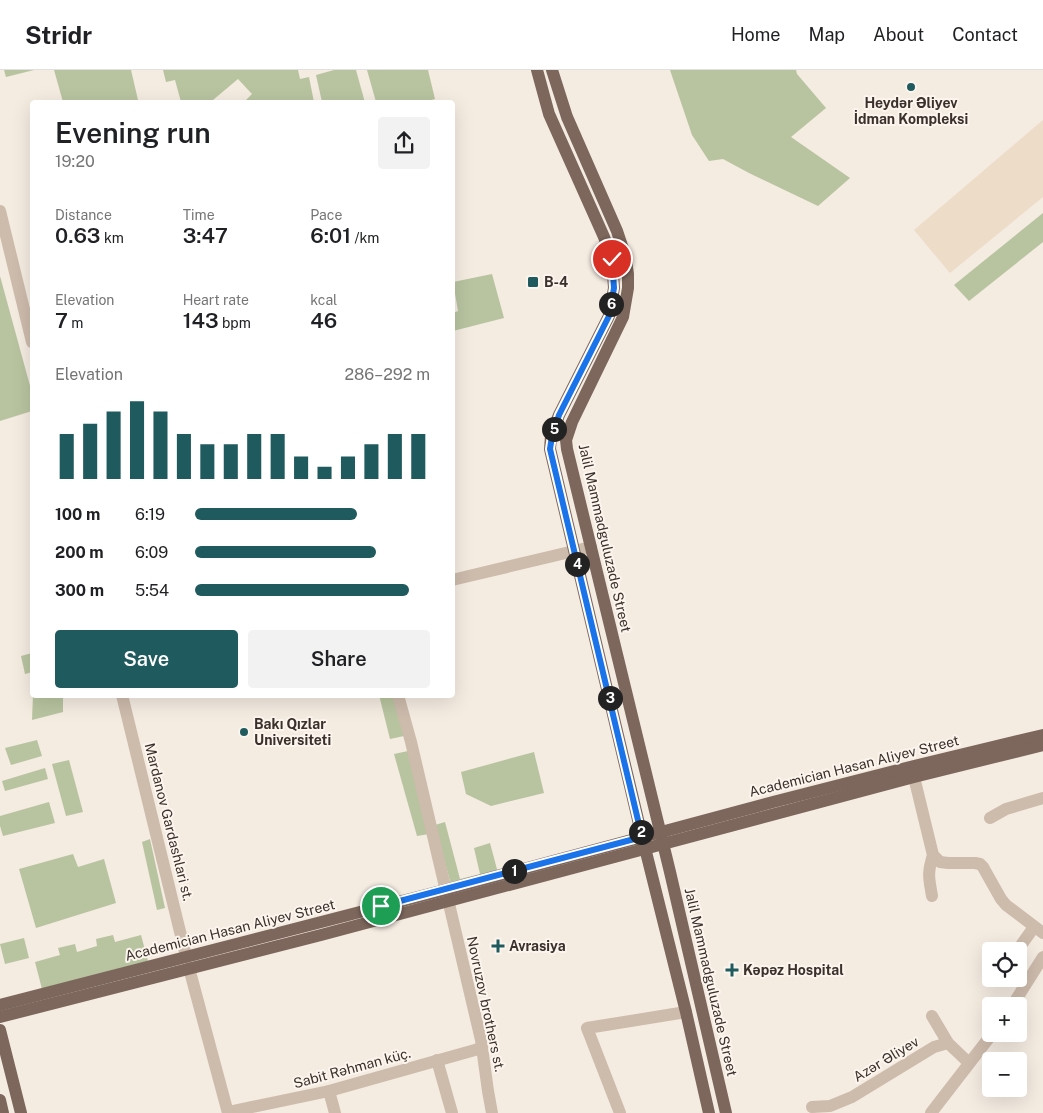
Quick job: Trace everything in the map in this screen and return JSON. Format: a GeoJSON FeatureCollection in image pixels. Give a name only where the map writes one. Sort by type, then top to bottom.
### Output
{"type":"FeatureCollection","features":[{"type":"Feature","properties":{"kind":"main road"},"geometry":{"type":"LineString","coordinates":[[536,70],[549,114],[612,259],[614,288],[609,316],[559,415],[552,436],[551,456],[608,691],[640,841],[649,862],[709,1113]]}},
{"type":"Feature","properties":{"kind":"main road","name":"Jalil Mammadguluzade Street"},"geometry":{"type":"LineString","coordinates":[[552,70],[567,117],[617,232],[625,255],[628,274],[628,288],[623,317],[572,422],[566,440],[567,449],[666,834],[667,858],[726,1113]]}},
{"type":"Feature","properties":{"kind":"main road"},"geometry":{"type":"LineString","coordinates":[[552,436],[566,440]]}},
{"type":"Feature","properties":{"kind":"main road","name":"Academician Hasan Aliyev Street"},"geometry":{"type":"LineString","coordinates":[[4,1010],[447,895],[895,770],[1043,735]]}},
{"type":"Feature","properties":{"kind":"main road","name":"Academician Hasan Aliyev Street"},"geometry":{"type":"LineString","coordinates":[[666,834],[914,777],[1043,745]]}},
{"type":"Feature","properties":{"kind":"main road"},"geometry":{"type":"LineString","coordinates":[[0,1030],[21,1113]]}},
{"type":"Feature","properties":{"kind":"main road"},"geometry":{"type":"LineString","coordinates":[[704,1090],[720,1086]]}},
{"type":"Feature","properties":{"kind":"main road"},"geometry":{"type":"LineString","coordinates":[[0,1100],[3,1113]]}},
{"type":"Feature","properties":{"kind":"street"},"geometry":{"type":"LineString","coordinates":[[0,211],[5,256],[30,336]]}},
{"type":"Feature","properties":{"kind":"street"},"geometry":{"type":"LineString","coordinates":[[455,579],[591,547]]}},
{"type":"Feature","properties":{"kind":"street","name":"Mardanov Gardashlari st."},"geometry":{"type":"LineString","coordinates":[[123,698],[188,962],[228,1112]]}},
{"type":"Feature","properties":{"kind":"street","name":"Novruzov brothers st."},"geometry":{"type":"LineString","coordinates":[[399,698],[411,742],[482,1048],[492,1113]]}},
{"type":"Feature","properties":{"kind":"street"},"geometry":{"type":"LineString","coordinates":[[914,777],[933,855],[928,876],[932,896]]}},
{"type":"Feature","properties":{"kind":"street"},"geometry":{"type":"LineString","coordinates":[[990,818],[1006,809],[1043,798]]}},
{"type":"Feature","properties":{"kind":"street"},"geometry":{"type":"LineString","coordinates":[[933,855],[940,862],[980,864],[1006,905],[1039,930],[1027,942]]}},
{"type":"Feature","properties":{"kind":"street"},"geometry":{"type":"LineString","coordinates":[[1018,997],[1043,957]]}},
{"type":"Feature","properties":{"kind":"street"},"geometry":{"type":"LineString","coordinates":[[620,1113],[587,1028],[686,1012]]}},
{"type":"Feature","properties":{"kind":"street"},"geometry":{"type":"LineString","coordinates":[[932,1016],[948,1043],[969,1063]]}},
{"type":"Feature","properties":{"kind":"street"},"geometry":{"type":"LineString","coordinates":[[930,1113],[986,1042]]}},
{"type":"Feature","properties":{"kind":"street","name":"Azər Əliyev"},"geometry":{"type":"LineString","coordinates":[[812,1107],[830,1106],[852,1097],[934,1047],[948,1043]]}},
{"type":"Feature","properties":{"kind":"street","name":"Sabit Rəhman küç."},"geometry":{"type":"LineString","coordinates":[[228,1112],[329,1091],[482,1048]]}},
{"type":"Feature","properties":{"kind":"street"},"geometry":{"type":"LineString","coordinates":[[437,1060],[452,1113]]}},
{"type":"Feature","properties":{"kind":"street"},"geometry":{"type":"LineString","coordinates":[[329,1091],[335,1113]]}},
{"type":"Feature","properties":{"kind":"green space"},"geometry":{"type":"Polygon","coordinates":[[[4,70],[34,70],[6,77],[4,70]]]}},
{"type":"Feature","properties":{"kind":"green space"},"geometry":{"type":"Polygon","coordinates":[[[54,70],[131,70],[138,100],[62,100],[54,70]]]}},
{"type":"Feature","properties":{"kind":"green space"},"geometry":{"type":"Polygon","coordinates":[[[163,70],[298,70],[300,79],[309,77],[314,100],[246,100],[252,94],[238,79],[213,100],[180,100],[175,80],[166,82],[163,70]]]}},
{"type":"Feature","properties":{"kind":"green space"},"geometry":{"type":"Polygon","coordinates":[[[334,70],[356,70],[364,100],[322,100],[316,75],[334,70]]]}},
{"type":"Feature","properties":{"kind":"green space"},"geometry":{"type":"Polygon","coordinates":[[[367,70],[428,70],[435,99],[375,100],[367,70]]]}},
{"type":"Feature","properties":{"kind":"green space"},"geometry":{"type":"Polygon","coordinates":[[[670,70],[796,70],[797,74],[826,108],[791,137],[850,178],[818,206],[723,159],[709,161],[692,135],[670,70]]]}},
{"type":"Feature","properties":{"kind":"green space"},"geometry":{"type":"Polygon","coordinates":[[[1043,213],[1043,242],[969,301],[954,285],[1043,213]]]}},
{"type":"Feature","properties":{"kind":"green space"},"geometry":{"type":"Polygon","coordinates":[[[492,274],[504,318],[455,330],[455,312],[458,311],[455,282],[492,274]]]}},
{"type":"Feature","properties":{"kind":"green space"},"geometry":{"type":"Polygon","coordinates":[[[0,276],[30,386],[30,412],[0,421],[0,276]]]}},
{"type":"Feature","properties":{"kind":"green space"},"geometry":{"type":"Polygon","coordinates":[[[30,654],[30,673],[25,674],[21,656],[30,654]]]}},
{"type":"Feature","properties":{"kind":"green space"},"geometry":{"type":"Polygon","coordinates":[[[33,698],[63,698],[63,712],[32,720],[33,698]]]}},
{"type":"Feature","properties":{"kind":"green space"},"geometry":{"type":"Polygon","coordinates":[[[380,698],[394,698],[404,736],[390,739],[380,698]]]}},
{"type":"Feature","properties":{"kind":"green space"},"geometry":{"type":"Polygon","coordinates":[[[37,740],[42,756],[11,765],[5,748],[37,740]]]}},
{"type":"Feature","properties":{"kind":"green space"},"geometry":{"type":"Polygon","coordinates":[[[408,751],[429,834],[417,836],[394,754],[408,751]]]}},
{"type":"Feature","properties":{"kind":"green space"},"geometry":{"type":"Polygon","coordinates":[[[534,752],[544,793],[491,806],[466,794],[461,772],[534,752]]]}},
{"type":"Feature","properties":{"kind":"green space"},"geometry":{"type":"Polygon","coordinates":[[[69,760],[83,812],[66,816],[52,764],[69,760]]]}},
{"type":"Feature","properties":{"kind":"green space"},"geometry":{"type":"Polygon","coordinates":[[[45,768],[48,779],[5,791],[2,781],[45,768]]]}},
{"type":"Feature","properties":{"kind":"green space"},"geometry":{"type":"Polygon","coordinates":[[[49,802],[55,823],[3,836],[0,816],[49,802]]]}},
{"type":"Feature","properties":{"kind":"green space"},"geometry":{"type":"Polygon","coordinates":[[[445,822],[460,879],[480,874],[474,848],[490,843],[498,873],[451,885],[435,825],[445,822]]]}},
{"type":"Feature","properties":{"kind":"green space"},"geometry":{"type":"Polygon","coordinates":[[[150,839],[165,908],[157,910],[142,842],[150,839]]]}},
{"type":"Feature","properties":{"kind":"green space"},"geometry":{"type":"Polygon","coordinates":[[[73,854],[78,867],[104,859],[116,903],[36,928],[19,869],[73,854]]]}},
{"type":"Feature","properties":{"kind":"green space"},"geometry":{"type":"Polygon","coordinates":[[[113,935],[115,942],[141,935],[148,961],[42,989],[35,962],[60,955],[58,948],[75,944],[77,952],[97,946],[96,939],[113,935]]]}},
{"type":"Feature","properties":{"kind":"green space"},"geometry":{"type":"Polygon","coordinates":[[[24,938],[29,958],[5,964],[0,944],[24,938]]]}},
{"type":"Feature","properties":{"kind":"shaded area"},"geometry":{"type":"Polygon","coordinates":[[[1043,120],[1043,197],[950,273],[914,230],[1043,120]]]}},
{"type":"Feature","properties":{"kind":"place","name":"Heydər Əliyev İdman Kompleksi"},"geometry":{"type":"Point","coordinates":[911,87]}},
{"type":"Feature","properties":{"kind":"place","name":"B-4"},"geometry":{"type":"Point","coordinates":[533,282]}},
{"type":"Feature","properties":{"kind":"place","name":"Bakı Qızlar Universiteti"},"geometry":{"type":"Point","coordinates":[244,732]}},
{"type":"Feature","properties":{"kind":"place","name":"Avrasiya"},"geometry":{"type":"Point","coordinates":[498,946]}},
{"type":"Feature","properties":{"kind":"place","name":"Kəpəz Hospital"},"geometry":{"type":"Point","coordinates":[732,970]}},
{"type":"Feature","properties":{"kind":"route"},"geometry":{"type":"LineString","coordinates":[[381,906],[642,837],[550,449],[550,443],[559,415],[609,316],[614,288],[612,259]]}}]}
